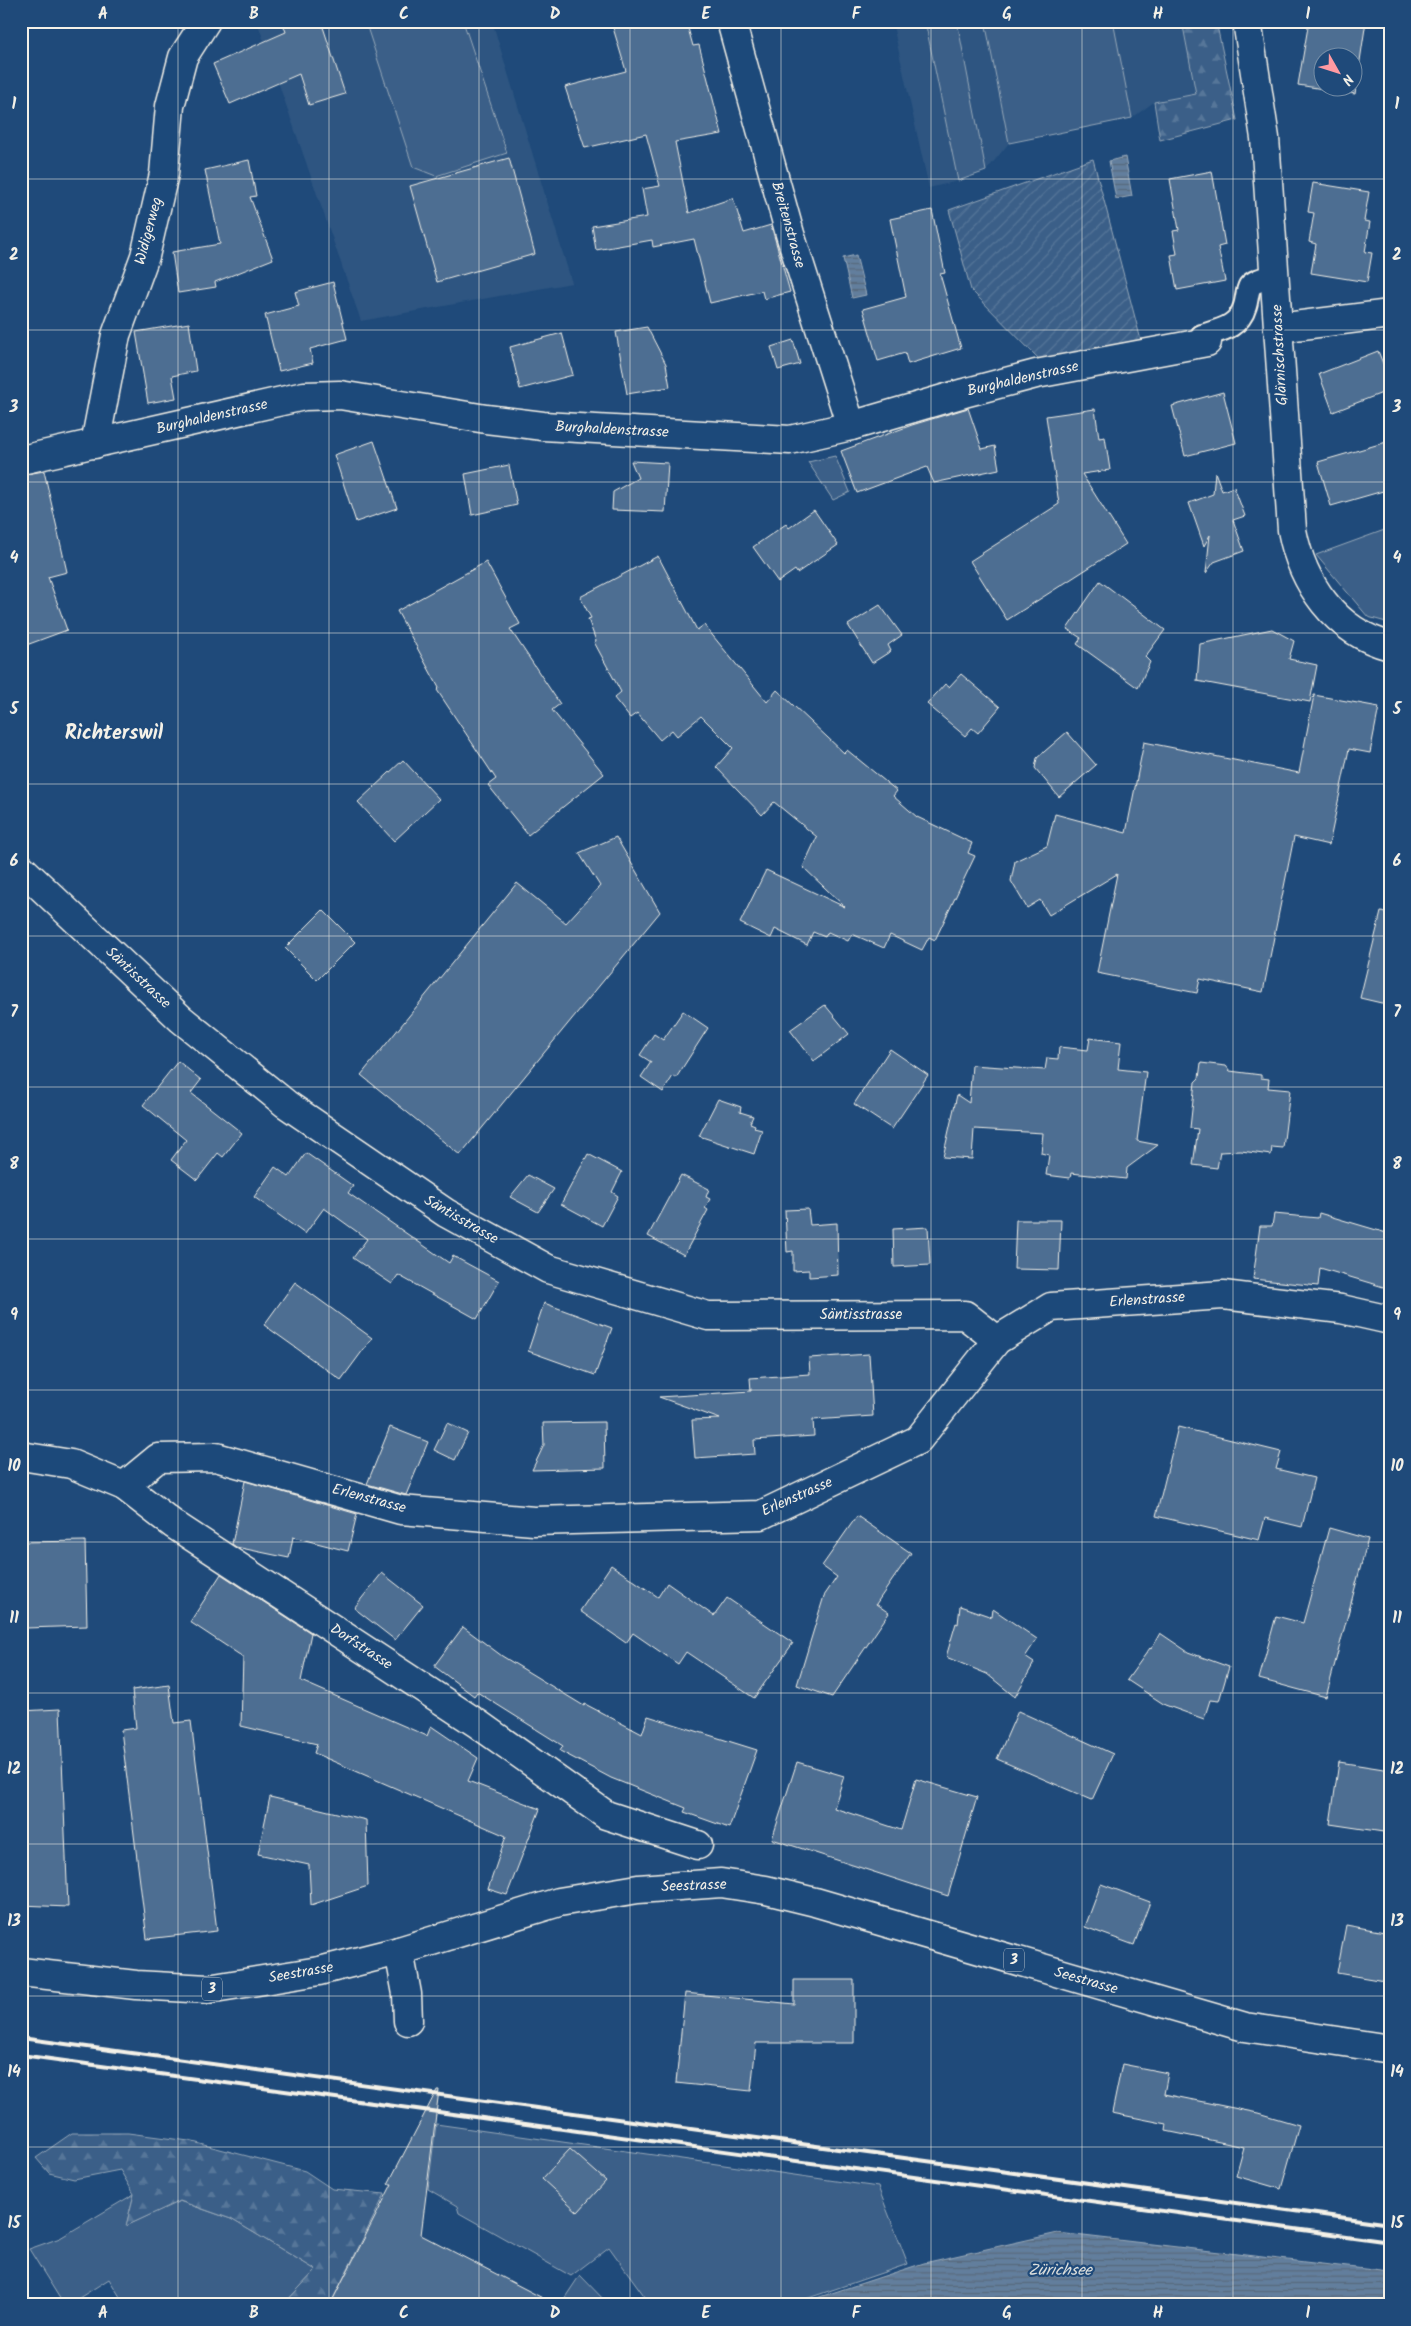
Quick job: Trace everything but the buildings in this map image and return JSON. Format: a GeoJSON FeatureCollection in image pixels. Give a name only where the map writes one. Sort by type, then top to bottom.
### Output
{"type":"FeatureCollection","features":[{"type":"Feature","properties":{"kind":"street","name":"Widigerweg"},"geometry":{"type":"LineString","coordinates":[[95,444],[116,335],[144,256],[164,174],[170,106],[183,57],[206,21]]}},
{"type":"Feature","properties":{"kind":"street","name":"Breitenstrasse"},"geometry":{"type":"LineString","coordinates":[[731,21],[790,234],[851,426]]}},
{"type":"Feature","properties":{"kind":"street","name":"Glärnischstrasse"},"geometry":{"type":"LineString","coordinates":[[1247,21],[1265,138],[1276,275],[1292,530],[1296,555],[1316,592],[1335,616],[1367,638],[1390,646]]}},
{"type":"Feature","properties":{"kind":"street","name":"Burghaldenstrasse"},"geometry":{"type":"LineString","coordinates":[[21,460],[304,396],[340,395],[486,419],[542,426],[790,440],[851,426],[964,392],[1036,374],[1204,343],[1202,336],[1229,328],[1239,319],[1244,310],[1248,288],[1252,284],[1276,275]]}},
{"type":"Feature","properties":{"kind":"street"},"geometry":{"type":"LineString","coordinates":[[1278,328],[1390,314]]}},
{"type":"Feature","properties":{"kind":"street","name":"Säntisstrasse"},"geometry":{"type":"LineString","coordinates":[[21,868],[181,1018],[286,1104],[446,1213],[548,1269],[708,1316],[965,1315],[998,1340]]}},
{"type":"Feature","properties":{"kind":"street","name":"Erlenstrasse"},"geometry":{"type":"LineString","coordinates":[[124,1486],[158,1458],[216,1457],[401,1510],[534,1521],[761,1515],[918,1440],[998,1340],[1051,1307],[1223,1295],[1341,1309],[1390,1320]]}},
{"type":"Feature","properties":{"kind":"street","name":"Dorfstrasse"},"geometry":{"type":"LineString","coordinates":[[21,1456],[70,1464],[124,1486],[173,1524],[478,1724],[606,1815],[698,1845]]}},
{"type":"Feature","properties":{"kind":"street","name":"Seestrasse"},"geometry":{"type":"LineString","coordinates":[[21,1972],[136,1985],[208,1989],[319,1971],[399,1951],[559,1902],[638,1889],[721,1883],[766,1890],[815,1902],[1245,2027],[1390,2049]]}},
{"type":"Feature","properties":{"kind":"street"},"geometry":{"type":"LineString","coordinates":[[399,1951],[407,1994],[408,2021]]}},
{"type":"Feature","properties":{"kind":"shaded area"},"geometry":{"type":"Polygon","coordinates":[[[257,21],[492,21],[572,283],[361,321],[257,21]]]}},
{"type":"Feature","properties":{"kind":"shaded area"},"geometry":{"type":"Polygon","coordinates":[[[892,21],[1182,21],[1196,94],[1154,102],[1132,118],[1009,143],[986,171],[958,181],[929,188],[892,21]]]}},
{"type":"Feature","properties":{"kind":"green space"},"geometry":{"type":"Polygon","coordinates":[[[365,21],[463,21],[507,153],[436,176],[413,167],[365,21]]]}},
{"type":"Feature","properties":{"kind":"green space"},"geometry":{"type":"Polygon","coordinates":[[[925,21],[957,21],[986,171],[958,181],[925,21]]]}},
{"type":"Feature","properties":{"kind":"green space"},"geometry":{"type":"Polygon","coordinates":[[[985,21],[1113,21],[1132,118],[1009,143],[985,21]]]}},
{"type":"Feature","properties":{"kind":"green space"},"geometry":{"type":"Polygon","coordinates":[[[1182,21],[1216,21],[1237,120],[1160,140],[1154,102],[1196,94],[1182,21]]]}},
{"type":"Feature","properties":{"kind":"green space"},"geometry":{"type":"Polygon","coordinates":[[[1093,159],[1142,344],[1044,364],[971,290],[949,210],[1093,159]]]}},
{"type":"Feature","properties":{"kind":"green space"},"geometry":{"type":"Polygon","coordinates":[[[835,456],[850,492],[833,500],[808,462],[835,456]]]}},
{"type":"Feature","properties":{"kind":"green space"},"geometry":{"type":"Polygon","coordinates":[[[1390,528],[1390,623],[1368,617],[1316,555],[1390,528]]]}},
{"type":"Feature","properties":{"kind":"green space"},"geometry":{"type":"Polygon","coordinates":[[[436,2124],[878,2187],[908,2264],[788,2305],[651,2305],[609,2247],[571,2276],[459,2213],[457,2206],[428,2189],[436,2124]]]}},
{"type":"Feature","properties":{"kind":"green space"},"geometry":{"type":"Polygon","coordinates":[[[72,2133],[128,2133],[189,2141],[305,2171],[332,2189],[385,2194],[330,2305],[283,2305],[316,2270],[231,2219],[180,2201],[126,2226],[134,2194],[120,2170],[74,2179],[49,2173],[36,2158],[72,2133]]]}},
{"type":"Feature","properties":{"kind":"green space"},"geometry":{"type":"Polygon","coordinates":[[[134,2194],[126,2226],[179,2201],[231,2219],[316,2270],[283,2305],[125,2305],[109,2279],[68,2305],[64,2305],[29,2249],[60,2238],[134,2194]]]}},
{"type":"Feature","properties":{"kind":"green space"},"geometry":{"type":"Polygon","coordinates":[[[580,2275],[609,2305],[560,2305],[580,2275]]]}},
{"type":"Feature","properties":{"kind":"water"},"geometry":{"type":"Polygon","coordinates":[[[1125,157],[1132,196],[1116,199],[1109,161],[1125,157]]]}},
{"type":"Feature","properties":{"kind":"water"},"geometry":{"type":"Polygon","coordinates":[[[856,255],[866,295],[852,298],[843,258],[856,255]]]}},
{"type":"Feature","properties":{"kind":"water","name":"Zürichsee"},"geometry":{"type":"Polygon","coordinates":[[[1058,2233],[1390,2272],[1390,2305],[795,2305],[924,2263],[1058,2233]]]}},
{"type":"Feature","properties":{"kind":"railway"},"geometry":{"type":"LineString","coordinates":[[21,2038],[1390,2224]]}},
{"type":"Feature","properties":{"kind":"railway"},"geometry":{"type":"LineString","coordinates":[[21,2055],[1390,2242]]}},
{"type":"Feature","properties":{"kind":"district","name":"Richterswil"},"geometry":{"type":"Point","coordinates":[114,734]}}]}
